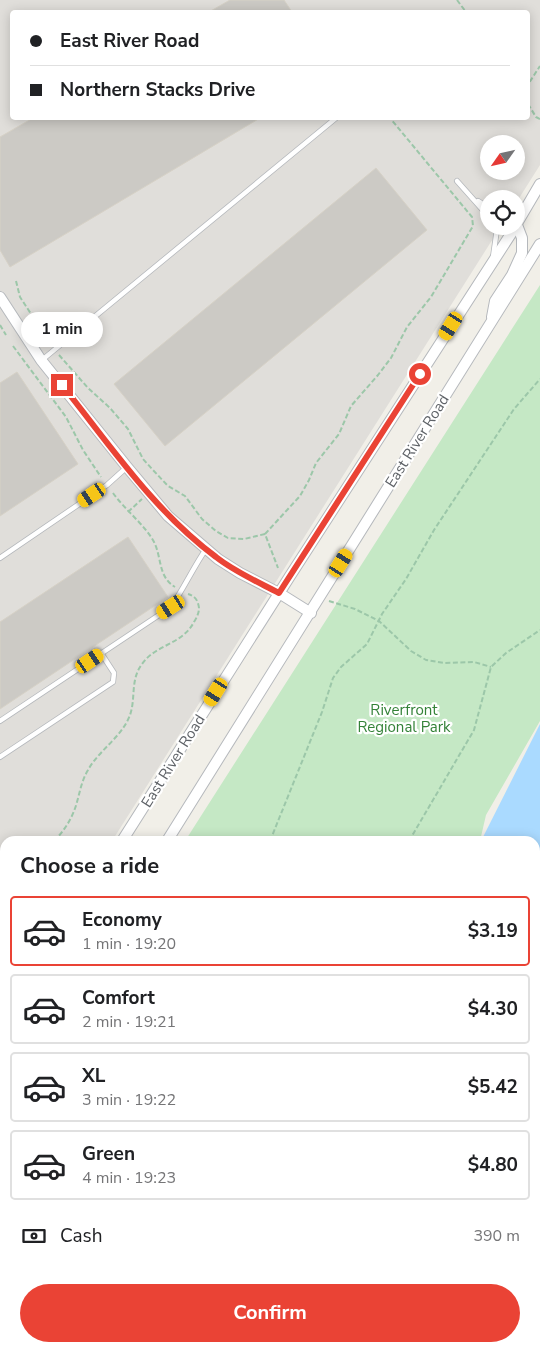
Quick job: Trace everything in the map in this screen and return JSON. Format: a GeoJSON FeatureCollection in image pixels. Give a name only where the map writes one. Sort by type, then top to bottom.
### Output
{"type":"FeatureCollection","features":[{"type":"Feature","properties":{"kind":"street","name":"East River Road"},"geometry":{"type":"LineString","coordinates":[[525,210],[540,184]]}},
{"type":"Feature","properties":{"kind":"street","name":"East River Road"},"geometry":{"type":"LineString","coordinates":[[125,836],[509,235]]}},
{"type":"Feature","properties":{"kind":"street"},"geometry":{"type":"LineString","coordinates":[[492,323],[495,301],[512,275],[522,253],[521,235]]}},
{"type":"Feature","properties":{"kind":"street","name":"East River Road"},"geometry":{"type":"LineString","coordinates":[[170,836],[540,244]]}},
{"type":"Feature","properties":{"kind":"street"},"geometry":{"type":"LineString","coordinates":[[0,297],[41,360],[126,467],[168,516],[206,549],[240,573],[279,593],[311,613]]}},
{"type":"Feature","properties":{"kind":"lane"},"geometry":{"type":"LineString","coordinates":[[41,360],[334,120]]}},
{"type":"Feature","properties":{"kind":"lane"},"geometry":{"type":"LineString","coordinates":[[480,203],[457,181],[480,207]]}},
{"type":"Feature","properties":{"kind":"lane"},"geometry":{"type":"LineString","coordinates":[[492,260],[496,235]]}},
{"type":"Feature","properties":{"kind":"lane"},"geometry":{"type":"LineString","coordinates":[[0,558],[107,484],[126,467]]}},
{"type":"Feature","properties":{"kind":"lane"},"geometry":{"type":"LineString","coordinates":[[0,721],[171,607],[182,591],[192,569],[206,549]]}},
{"type":"Feature","properties":{"kind":"lane"},"geometry":{"type":"LineString","coordinates":[[0,757],[113,682],[114,673],[102,653]]}},
{"type":"Feature","properties":{"kind":"path"},"geometry":{"type":"LineString","coordinates":[[530,81],[540,66]]}},
{"type":"Feature","properties":{"kind":"path"},"geometry":{"type":"LineString","coordinates":[[530,107],[540,120]]}},
{"type":"Feature","properties":{"kind":"path"},"geometry":{"type":"LineString","coordinates":[[16,281],[20,297],[55,349],[88,388],[110,408],[128,429],[143,458],[162,481],[185,496],[196,514],[221,535],[235,540],[266,534],[300,496],[316,463],[335,440],[351,406],[391,358],[407,327],[431,297],[474,226],[472,218],[392,120]]}},
{"type":"Feature","properties":{"kind":"path"},"geometry":{"type":"LineString","coordinates":[[0,325],[6,335]]}},
{"type":"Feature","properties":{"kind":"path"},"geometry":{"type":"LineString","coordinates":[[13,346],[66,417],[82,450],[101,477]]}},
{"type":"Feature","properties":{"kind":"path"},"geometry":{"type":"LineString","coordinates":[[272,836],[322,712],[333,678],[341,667],[367,644],[434,530],[514,409],[540,379]]}},
{"type":"Feature","properties":{"kind":"path"},"geometry":{"type":"LineString","coordinates":[[158,485],[162,481]]}},
{"type":"Feature","properties":{"kind":"path"},"geometry":{"type":"LineString","coordinates":[[113,493],[154,542],[165,578],[170,584],[179,589]]}},
{"type":"Feature","properties":{"kind":"path"},"geometry":{"type":"LineString","coordinates":[[128,512],[141,500]]}},
{"type":"Feature","properties":{"kind":"path"},"geometry":{"type":"LineString","coordinates":[[266,534],[278,568]]}},
{"type":"Feature","properties":{"kind":"path"},"geometry":{"type":"LineString","coordinates":[[58,836],[73,814],[87,770],[128,719],[132,709],[135,678],[141,665],[155,652],[184,635],[193,625],[199,611],[199,606],[196,598],[188,594]]}},
{"type":"Feature","properties":{"kind":"path"},"geometry":{"type":"LineString","coordinates":[[329,600],[355,609],[379,621],[411,651],[426,660],[444,664],[474,662],[491,667]]}},
{"type":"Feature","properties":{"kind":"path"},"geometry":{"type":"LineString","coordinates":[[412,836],[474,730],[491,667],[506,653],[540,630]]}},
{"type":"Feature","properties":{"kind":"shaded area"},"geometry":{"type":"Polygon","coordinates":[[[0,0],[540,0],[540,165],[524,190],[480,190],[480,235],[495,235],[115,836],[0,836],[0,0]]]}},
{"type":"Feature","properties":{"kind":"green space","name":"Riverfront Regional Park"},"geometry":{"type":"Polygon","coordinates":[[[540,285],[540,721],[486,815],[481,836],[188,836],[540,285]]]}},
{"type":"Feature","properties":{"kind":"water"},"geometry":{"type":"Polygon","coordinates":[[[540,724],[540,836],[484,836],[540,724]]]}},
{"type":"Feature","properties":{"kind":"building"},"geometry":{"type":"Polygon","coordinates":[[[230,0],[284,0],[291,10],[212,10],[230,0]]]}},
{"type":"Feature","properties":{"kind":"building"},"geometry":{"type":"Polygon","coordinates":[[[30,120],[257,120],[10,267],[0,250],[0,137],[30,120]]]}},
{"type":"Feature","properties":{"kind":"building"},"geometry":{"type":"Polygon","coordinates":[[[376,168],[427,230],[165,446],[114,384],[376,168]]]}},
{"type":"Feature","properties":{"kind":"building"},"geometry":{"type":"Polygon","coordinates":[[[17,372],[78,464],[0,516],[0,383],[17,372]]]}},
{"type":"Feature","properties":{"kind":"building"},"geometry":{"type":"Polygon","coordinates":[[[128,537],[168,597],[0,709],[0,622],[128,537]]]}},
{"type":"Feature","properties":{"kind":"route"},"geometry":{"type":"LineString","coordinates":[[62,385],[126,467],[168,516],[218,559],[240,573],[279,593],[420,374]]}}]}
